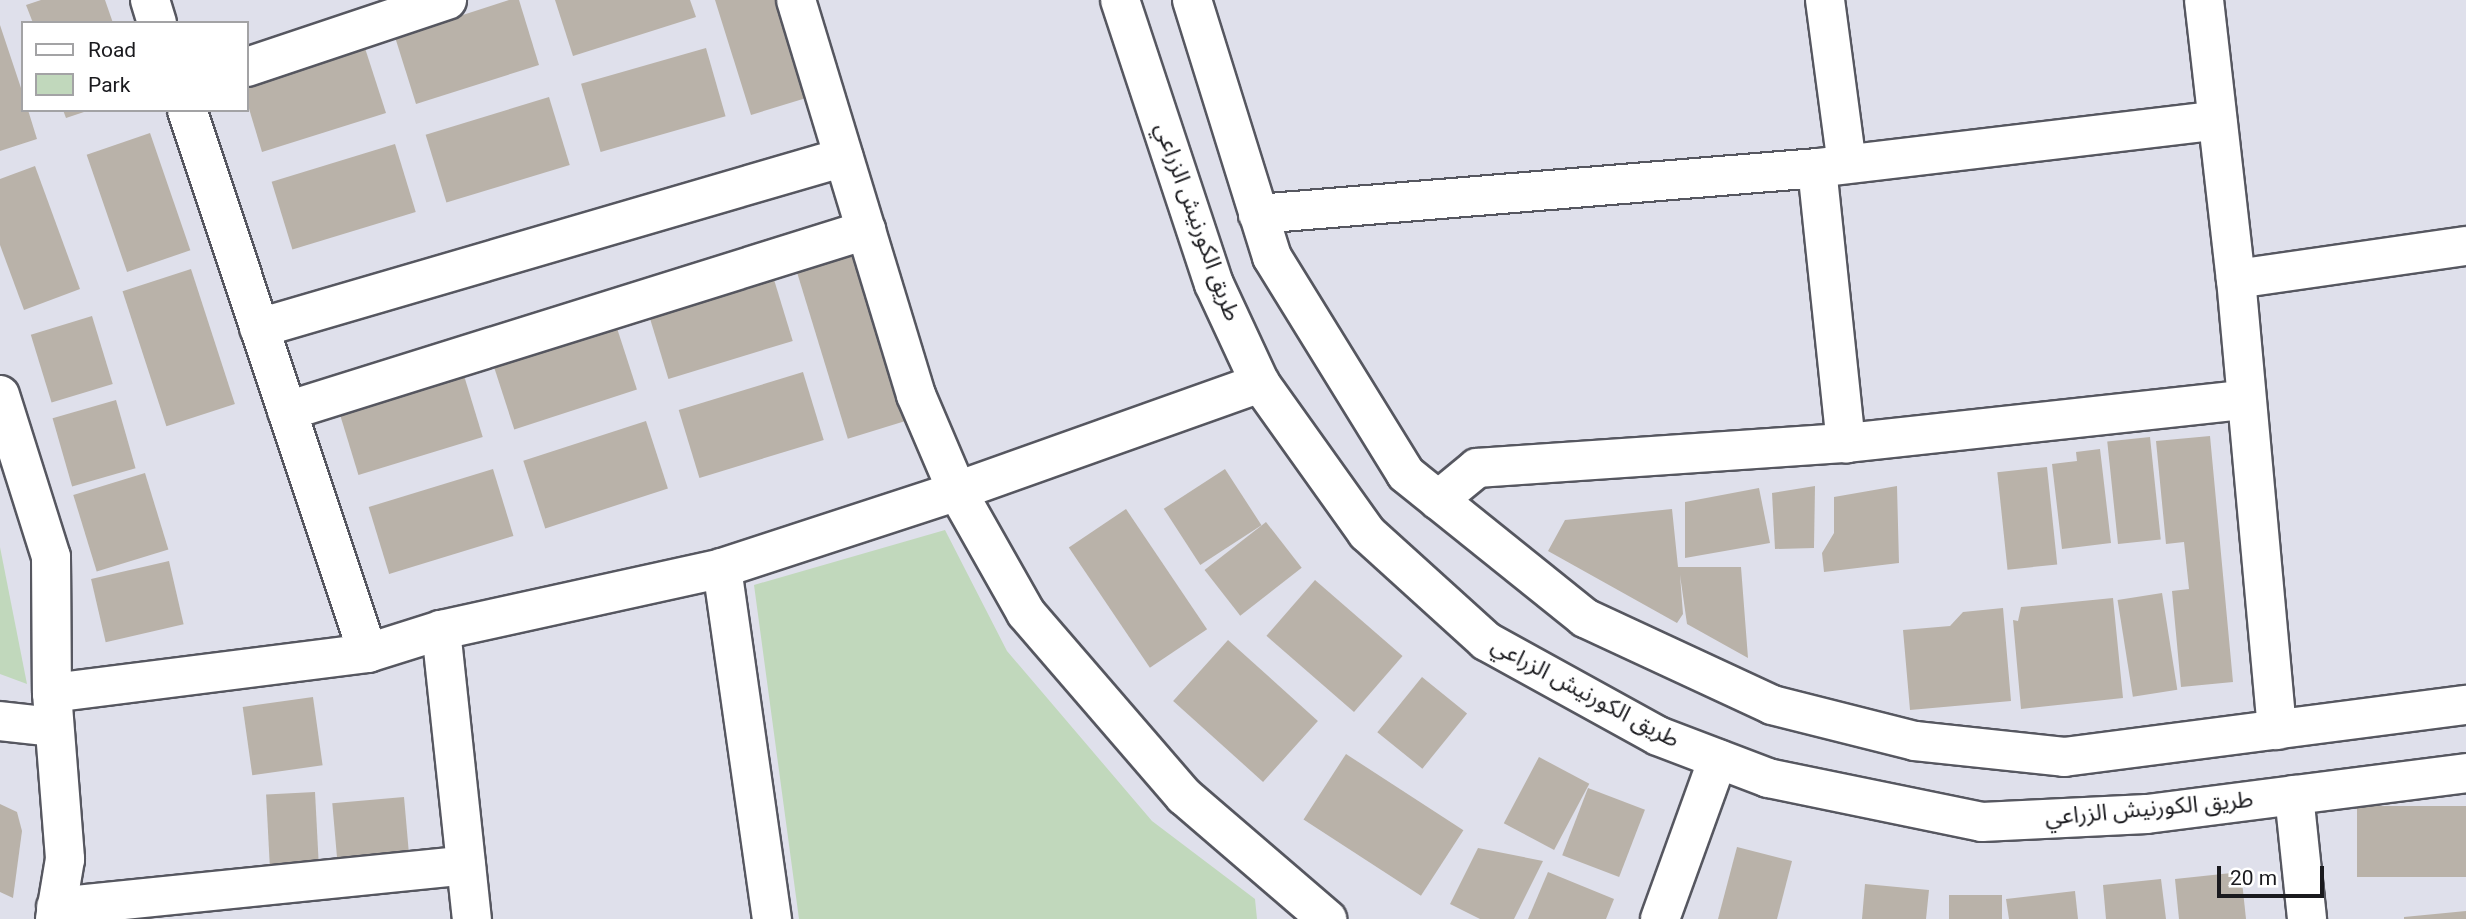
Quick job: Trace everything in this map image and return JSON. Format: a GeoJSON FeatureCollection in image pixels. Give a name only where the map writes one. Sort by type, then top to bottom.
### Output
{"type":"FeatureCollection","features":[{"type":"Feature","properties":{"kind":"street"},"geometry":{"type":"LineString","coordinates":[[150,0],[156,21]]}},
{"type":"Feature","properties":{"kind":"street"},"geometry":{"type":"LineString","coordinates":[[248,67],[446,0]]}},
{"type":"Feature","properties":{"kind":"street"},"geometry":{"type":"LineString","coordinates":[[796,0],[916,395],[957,491],[1026,613],[1184,796],[1296,905],[1326,919]]}},
{"type":"Feature","properties":{"kind":"street","name":"طريق الكورنيش الزراعي"},"geometry":{"type":"LineString","coordinates":[[1120,0],[1214,284],[1259,383],[1367,533],[1486,641],[1658,736],[1768,778],[1982,822],[2147,814],[2466,773]]}},
{"type":"Feature","properties":{"kind":"street"},"geometry":{"type":"LineString","coordinates":[[1192,0],[1272,257],[1399,463],[1438,500],[1585,618],[1772,705],[1915,741],[2064,757],[2466,705]]}},
{"type":"Feature","properties":{"kind":"street"},"geometry":{"type":"LineString","coordinates":[[1825,0],[1846,443]]}},
{"type":"Feature","properties":{"kind":"street"},"geometry":{"type":"LineString","coordinates":[[2204,0],[2236,279],[2244,400],[2277,730]]}},
{"type":"Feature","properties":{"kind":"street"},"geometry":{"type":"LineString","coordinates":[[188,112],[368,653]]}},
{"type":"Feature","properties":{"kind":"street"},"geometry":{"type":"LineString","coordinates":[[1258,214],[1832,166],[2217,120]]}},
{"type":"Feature","properties":{"kind":"street"},"geometry":{"type":"LineString","coordinates":[[259,328],[845,157]]}},
{"type":"Feature","properties":{"kind":"street"},"geometry":{"type":"LineString","coordinates":[[287,411],[866,230]]}},
{"type":"Feature","properties":{"kind":"street"},"geometry":{"type":"LineString","coordinates":[[2236,279],[2466,246]]}},
{"type":"Feature","properties":{"kind":"street"},"geometry":{"type":"LineString","coordinates":[[0,721],[368,653],[441,630],[722,568],[957,491],[1259,383]]}},
{"type":"Feature","properties":{"kind":"street"},"geometry":{"type":"LineString","coordinates":[[0,395],[51,557],[53,710],[65,859],[56,913],[466,865]]}},
{"type":"Feature","properties":{"kind":"street"},"geometry":{"type":"LineString","coordinates":[[1438,500],[1477,468],[1846,443],[2244,400]]}},
{"type":"Feature","properties":{"kind":"street"},"geometry":{"type":"LineString","coordinates":[[722,568],[772,919]]}},
{"type":"Feature","properties":{"kind":"street"},"geometry":{"type":"LineString","coordinates":[[441,630],[472,919]]}},
{"type":"Feature","properties":{"kind":"street"},"geometry":{"type":"LineString","coordinates":[[1660,919],[1718,759]]}},
{"type":"Feature","properties":{"kind":"street"},"geometry":{"type":"LineString","coordinates":[[2294,795],[2307,919]]}},
{"type":"Feature","properties":{"kind":"green space"},"geometry":{"type":"Polygon","coordinates":[[[945,530],[1007,651],[1152,821],[1255,899],[1257,919],[799,919],[754,585],[945,530]]]}},
{"type":"Feature","properties":{"kind":"green space"},"geometry":{"type":"Polygon","coordinates":[[[0,547],[27,684],[0,674],[0,547]]]}},
{"type":"Feature","properties":{"kind":"building"},"geometry":{"type":"Polygon","coordinates":[[[41,0],[105,0],[112,21],[32,21],[26,5],[41,0]]]}},
{"type":"Feature","properties":{"kind":"building"},"geometry":{"type":"Polygon","coordinates":[[[509,0],[519,0],[539,65],[416,104],[395,37],[509,0]]]}},
{"type":"Feature","properties":{"kind":"building"},"geometry":{"type":"Polygon","coordinates":[[[555,0],[690,0],[696,17],[573,56],[555,0]]]}},
{"type":"Feature","properties":{"kind":"building"},"geometry":{"type":"Polygon","coordinates":[[[715,0],[786,0],[816,95],[751,115],[715,0]]]}},
{"type":"Feature","properties":{"kind":"building"},"geometry":{"type":"Polygon","coordinates":[[[0,25],[21,88],[21,112],[29,112],[37,139],[0,151],[0,25]]]}},
{"type":"Feature","properties":{"kind":"building"},"geometry":{"type":"Polygon","coordinates":[[[364,45],[386,113],[262,152],[248,105],[248,82],[364,45]]]}},
{"type":"Feature","properties":{"kind":"building"},"geometry":{"type":"Polygon","coordinates":[[[706,48],[726,116],[601,152],[581,84],[706,48]]]}},
{"type":"Feature","properties":{"kind":"building"},"geometry":{"type":"Polygon","coordinates":[[[549,97],[570,165],[446,203],[426,135],[549,97]]]}},
{"type":"Feature","properties":{"kind":"building"},"geometry":{"type":"Polygon","coordinates":[[[64,112],[84,112],[66,118],[64,112]]]}},
{"type":"Feature","properties":{"kind":"building"},"geometry":{"type":"Polygon","coordinates":[[[150,133],[190,250],[127,272],[87,155],[150,133]]]}},
{"type":"Feature","properties":{"kind":"building"},"geometry":{"type":"Polygon","coordinates":[[[395,144],[416,212],[292,250],[272,182],[395,144]]]}},
{"type":"Feature","properties":{"kind":"building"},"geometry":{"type":"Polygon","coordinates":[[[35,166],[80,289],[24,310],[0,245],[0,179],[35,166]]]}},
{"type":"Feature","properties":{"kind":"building"},"geometry":{"type":"Polygon","coordinates":[[[859,246],[912,419],[848,439],[795,266],[859,246]]]}},
{"type":"Feature","properties":{"kind":"building"},"geometry":{"type":"Polygon","coordinates":[[[191,269],[235,404],[166,426],[123,291],[191,269]]]}},
{"type":"Feature","properties":{"kind":"building"},"geometry":{"type":"Polygon","coordinates":[[[772,273],[793,341],[668,379],[648,311],[772,273]]]}},
{"type":"Feature","properties":{"kind":"building"},"geometry":{"type":"Polygon","coordinates":[[[92,316],[113,384],[52,403],[31,335],[92,316]]]}},
{"type":"Feature","properties":{"kind":"building"},"geometry":{"type":"Polygon","coordinates":[[[615,322],[637,390],[514,429],[492,362],[615,322]]]}},
{"type":"Feature","properties":{"kind":"building"},"geometry":{"type":"Polygon","coordinates":[[[462,369],[483,437],[358,475],[338,407],[462,369]]]}},
{"type":"Feature","properties":{"kind":"building"},"geometry":{"type":"Polygon","coordinates":[[[803,372],[824,440],[699,478],[679,410],[803,372]]]}},
{"type":"Feature","properties":{"kind":"building"},"geometry":{"type":"Polygon","coordinates":[[[116,400],[136,468],[72,486],[53,418],[116,400]]]}},
{"type":"Feature","properties":{"kind":"building"},"geometry":{"type":"Polygon","coordinates":[[[646,421],[668,489],[545,528],[523,461],[646,421]]]}},
{"type":"Feature","properties":{"kind":"building"},"geometry":{"type":"Polygon","coordinates":[[[2210,436],[2233,682],[2181,687],[2172,591],[2189,589],[2184,542],[2166,544],[2156,441],[2210,436]]]}},
{"type":"Feature","properties":{"kind":"building"},"geometry":{"type":"Polygon","coordinates":[[[2150,437],[2161,539],[2118,544],[2107,441],[2150,437]]]}},
{"type":"Feature","properties":{"kind":"building"},"geometry":{"type":"Polygon","coordinates":[[[2100,449],[2111,543],[2062,549],[2052,464],[2077,461],[2076,452],[2100,449]]]}},
{"type":"Feature","properties":{"kind":"building"},"geometry":{"type":"Polygon","coordinates":[[[2047,467],[2057,564],[2008,570],[1997,472],[2047,467]]]}},
{"type":"Feature","properties":{"kind":"building"},"geometry":{"type":"Polygon","coordinates":[[[493,469],[513,536],[389,574],[369,507],[493,469]]]}},
{"type":"Feature","properties":{"kind":"building"},"geometry":{"type":"Polygon","coordinates":[[[1225,469],[1261,525],[1200,565],[1164,509],[1225,469]]]}},
{"type":"Feature","properties":{"kind":"building"},"geometry":{"type":"Polygon","coordinates":[[[145,473],[168,550],[97,571],[73,495],[145,473]]]}},
{"type":"Feature","properties":{"kind":"building"},"geometry":{"type":"Polygon","coordinates":[[[1815,486],[1814,548],[1775,549],[1772,493],[1815,486]]]}},
{"type":"Feature","properties":{"kind":"building"},"geometry":{"type":"Polygon","coordinates":[[[1897,486],[1899,563],[1824,572],[1822,553],[1834,533],[1834,497],[1897,486]]]}},
{"type":"Feature","properties":{"kind":"building"},"geometry":{"type":"Polygon","coordinates":[[[1759,488],[1770,543],[1685,558],[1685,502],[1759,488]]]}},
{"type":"Feature","properties":{"kind":"building"},"geometry":{"type":"Polygon","coordinates":[[[1126,509],[1207,629],[1150,668],[1069,548],[1126,509]]]}},
{"type":"Feature","properties":{"kind":"building"},"geometry":{"type":"Polygon","coordinates":[[[1672,509],[1678,567],[1741,567],[1748,658],[1687,624],[1680,575],[1683,614],[1677,623],[1548,551],[1565,520],[1672,509]]]}},
{"type":"Feature","properties":{"kind":"building"},"geometry":{"type":"Polygon","coordinates":[[[1266,522],[1302,568],[1240,616],[1205,570],[1266,522]]]}},
{"type":"Feature","properties":{"kind":"building"},"geometry":{"type":"Polygon","coordinates":[[[169,561],[184,624],[106,642],[91,579],[169,561]]]}},
{"type":"Feature","properties":{"kind":"building"},"geometry":{"type":"Polygon","coordinates":[[[1315,580],[1403,656],[1354,712],[1266,636],[1315,580]]]}},
{"type":"Feature","properties":{"kind":"building"},"geometry":{"type":"Polygon","coordinates":[[[2162,593],[2177,690],[2133,697],[2118,600],[2162,593]]]}},
{"type":"Feature","properties":{"kind":"building"},"geometry":{"type":"Polygon","coordinates":[[[2113,598],[2123,698],[2021,709],[2013,620],[2018,621],[2021,607],[2113,598]]]}},
{"type":"Feature","properties":{"kind":"building"},"geometry":{"type":"Polygon","coordinates":[[[2003,608],[2011,701],[1910,710],[1903,630],[1950,626],[1963,612],[2003,608]]]}},
{"type":"Feature","properties":{"kind":"building"},"geometry":{"type":"Polygon","coordinates":[[[1228,640],[1318,721],[1263,782],[1173,701],[1228,640]]]}},
{"type":"Feature","properties":{"kind":"building"},"geometry":{"type":"Polygon","coordinates":[[[1422,677],[1467,714],[1422,769],[1377,732],[1422,677]]]}},
{"type":"Feature","properties":{"kind":"building"},"geometry":{"type":"Polygon","coordinates":[[[313,697],[323,765],[252,775],[243,707],[313,697]]]}},
{"type":"Feature","properties":{"kind":"building"},"geometry":{"type":"Polygon","coordinates":[[[1346,754],[1463,830],[1421,896],[1304,819],[1346,754]]]}},
{"type":"Feature","properties":{"kind":"building"},"geometry":{"type":"Polygon","coordinates":[[[1539,757],[1589,784],[1554,850],[1504,823],[1539,757]]]}},
{"type":"Feature","properties":{"kind":"building"},"geometry":{"type":"Polygon","coordinates":[[[1588,788],[1645,810],[1619,877],[1562,855],[1588,788]]]}},
{"type":"Feature","properties":{"kind":"building"},"geometry":{"type":"Polygon","coordinates":[[[315,792],[319,863],[270,865],[266,795],[315,792]]]}},
{"type":"Feature","properties":{"kind":"building"},"geometry":{"type":"Polygon","coordinates":[[[404,797],[410,864],[338,870],[332,803],[404,797]]]}},
{"type":"Feature","properties":{"kind":"building"},"geometry":{"type":"Polygon","coordinates":[[[0,804],[17,812],[22,831],[13,898],[0,892],[0,804]]]}},
{"type":"Feature","properties":{"kind":"building"},"geometry":{"type":"Polygon","coordinates":[[[2357,806],[2466,806],[2466,877],[2357,877],[2357,806]]]}},
{"type":"Feature","properties":{"kind":"building"},"geometry":{"type":"Polygon","coordinates":[[[1737,847],[1792,861],[1777,919],[1718,919],[1737,847]]]}},
{"type":"Feature","properties":{"kind":"building"},"geometry":{"type":"Polygon","coordinates":[[[1478,848],[1543,861],[1514,919],[1480,919],[1450,904],[1478,848]]]}},
{"type":"Feature","properties":{"kind":"building"},"geometry":{"type":"Polygon","coordinates":[[[1548,872],[1614,899],[1606,919],[1528,919],[1548,872]]]}},
{"type":"Feature","properties":{"kind":"building"},"geometry":{"type":"Polygon","coordinates":[[[2241,872],[2246,919],[2179,919],[2175,879],[2241,872]]]}},
{"type":"Feature","properties":{"kind":"building"},"geometry":{"type":"Polygon","coordinates":[[[2161,879],[2166,919],[2106,919],[2103,885],[2161,879]]]}},
{"type":"Feature","properties":{"kind":"building"},"geometry":{"type":"Polygon","coordinates":[[[1865,884],[1929,890],[1926,919],[1862,919],[1865,884]]]}},
{"type":"Feature","properties":{"kind":"building"},"geometry":{"type":"Polygon","coordinates":[[[2075,891],[2078,919],[2009,919],[2006,899],[2075,891]]]}},
{"type":"Feature","properties":{"kind":"building"},"geometry":{"type":"Polygon","coordinates":[[[1949,895],[2002,895],[2002,919],[1949,919],[1949,895]]]}},
{"type":"Feature","properties":{"kind":"building"},"geometry":{"type":"Polygon","coordinates":[[[2466,911],[2466,919],[2404,919],[2404,917],[2466,911]]]}}]}
